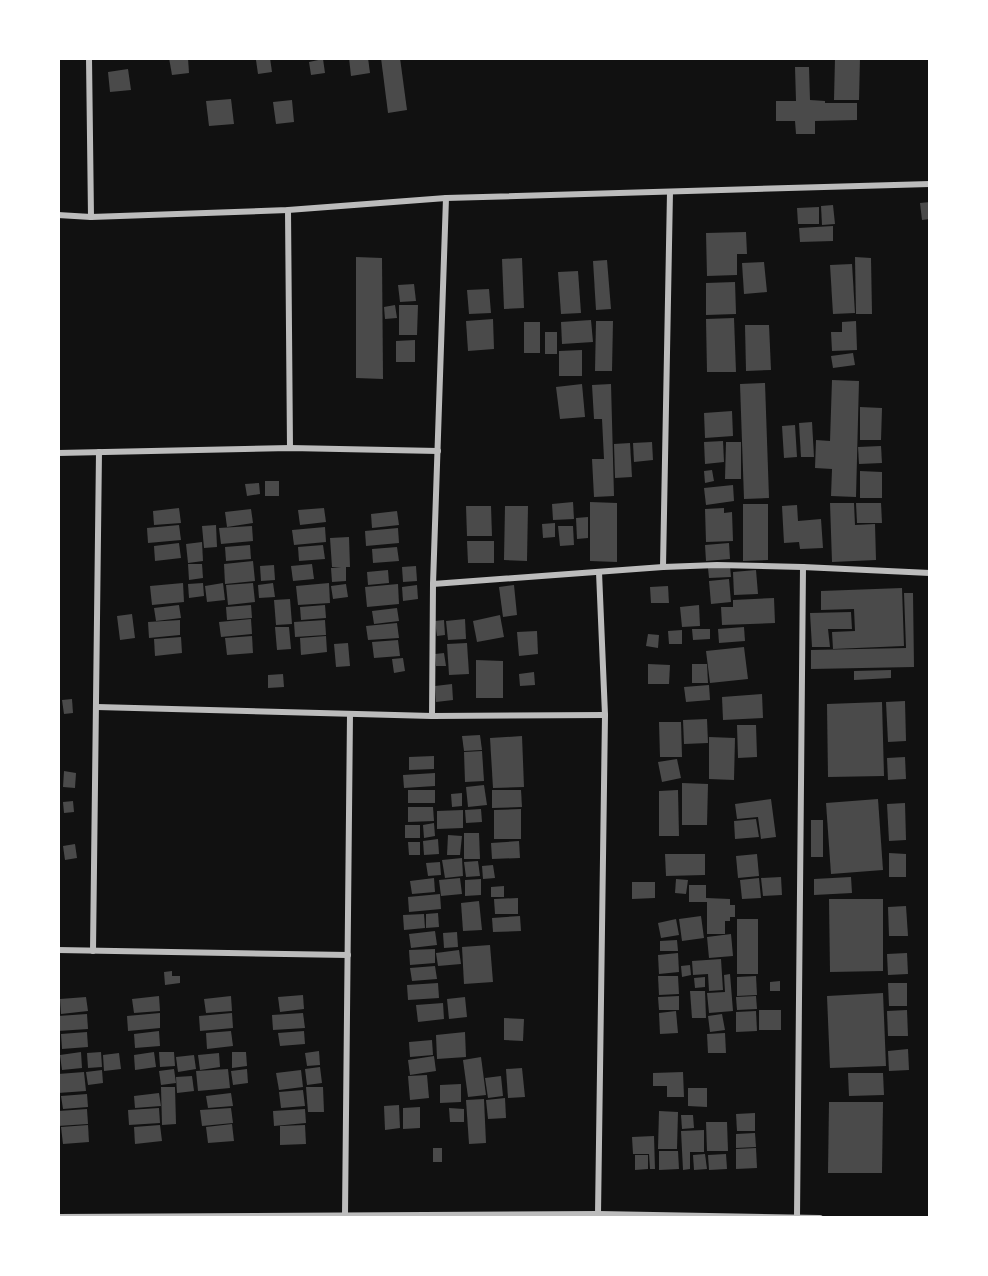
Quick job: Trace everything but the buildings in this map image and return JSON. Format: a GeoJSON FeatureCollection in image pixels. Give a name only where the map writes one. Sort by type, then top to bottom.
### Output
{"type":"FeatureCollection","features":[{"type":"Feature","properties":{"kind":"street"},"geometry":{"type":"LineString","coordinates":[[89,58],[91,217]]}},
{"type":"Feature","properties":{"kind":"street"},"geometry":{"type":"LineString","coordinates":[[58,215],[91,217],[288,210],[446,198],[930,184]]}},
{"type":"Feature","properties":{"kind":"street"},"geometry":{"type":"LineString","coordinates":[[663,567],[670,192]]}},
{"type":"Feature","properties":{"kind":"street"},"geometry":{"type":"LineString","coordinates":[[432,716],[433,584],[446,198]]}},
{"type":"Feature","properties":{"kind":"street"},"geometry":{"type":"LineString","coordinates":[[288,210],[290,448]]}},
{"type":"Feature","properties":{"kind":"street"},"geometry":{"type":"LineString","coordinates":[[58,453],[290,448],[438,451]]}},
{"type":"Feature","properties":{"kind":"street"},"geometry":{"type":"LineString","coordinates":[[93,951],[99,452]]}},
{"type":"Feature","properties":{"kind":"street"},"geometry":{"type":"LineString","coordinates":[[433,584],[717,565],[930,573]]}},
{"type":"Feature","properties":{"kind":"street"},"geometry":{"type":"LineString","coordinates":[[797,1217],[803,567]]}},
{"type":"Feature","properties":{"kind":"street"},"geometry":{"type":"LineString","coordinates":[[598,1214],[605,715],[599,572]]}},
{"type":"Feature","properties":{"kind":"street"},"geometry":{"type":"LineString","coordinates":[[97,707],[432,716],[605,715]]}},
{"type":"Feature","properties":{"kind":"street"},"geometry":{"type":"LineString","coordinates":[[345,1215],[350,714]]}},
{"type":"Feature","properties":{"kind":"street"},"geometry":{"type":"LineString","coordinates":[[58,950],[348,955]]}},
{"type":"Feature","properties":{"kind":"street"},"geometry":{"type":"LineString","coordinates":[[58,1217],[598,1214],[820,1218]]}}]}
